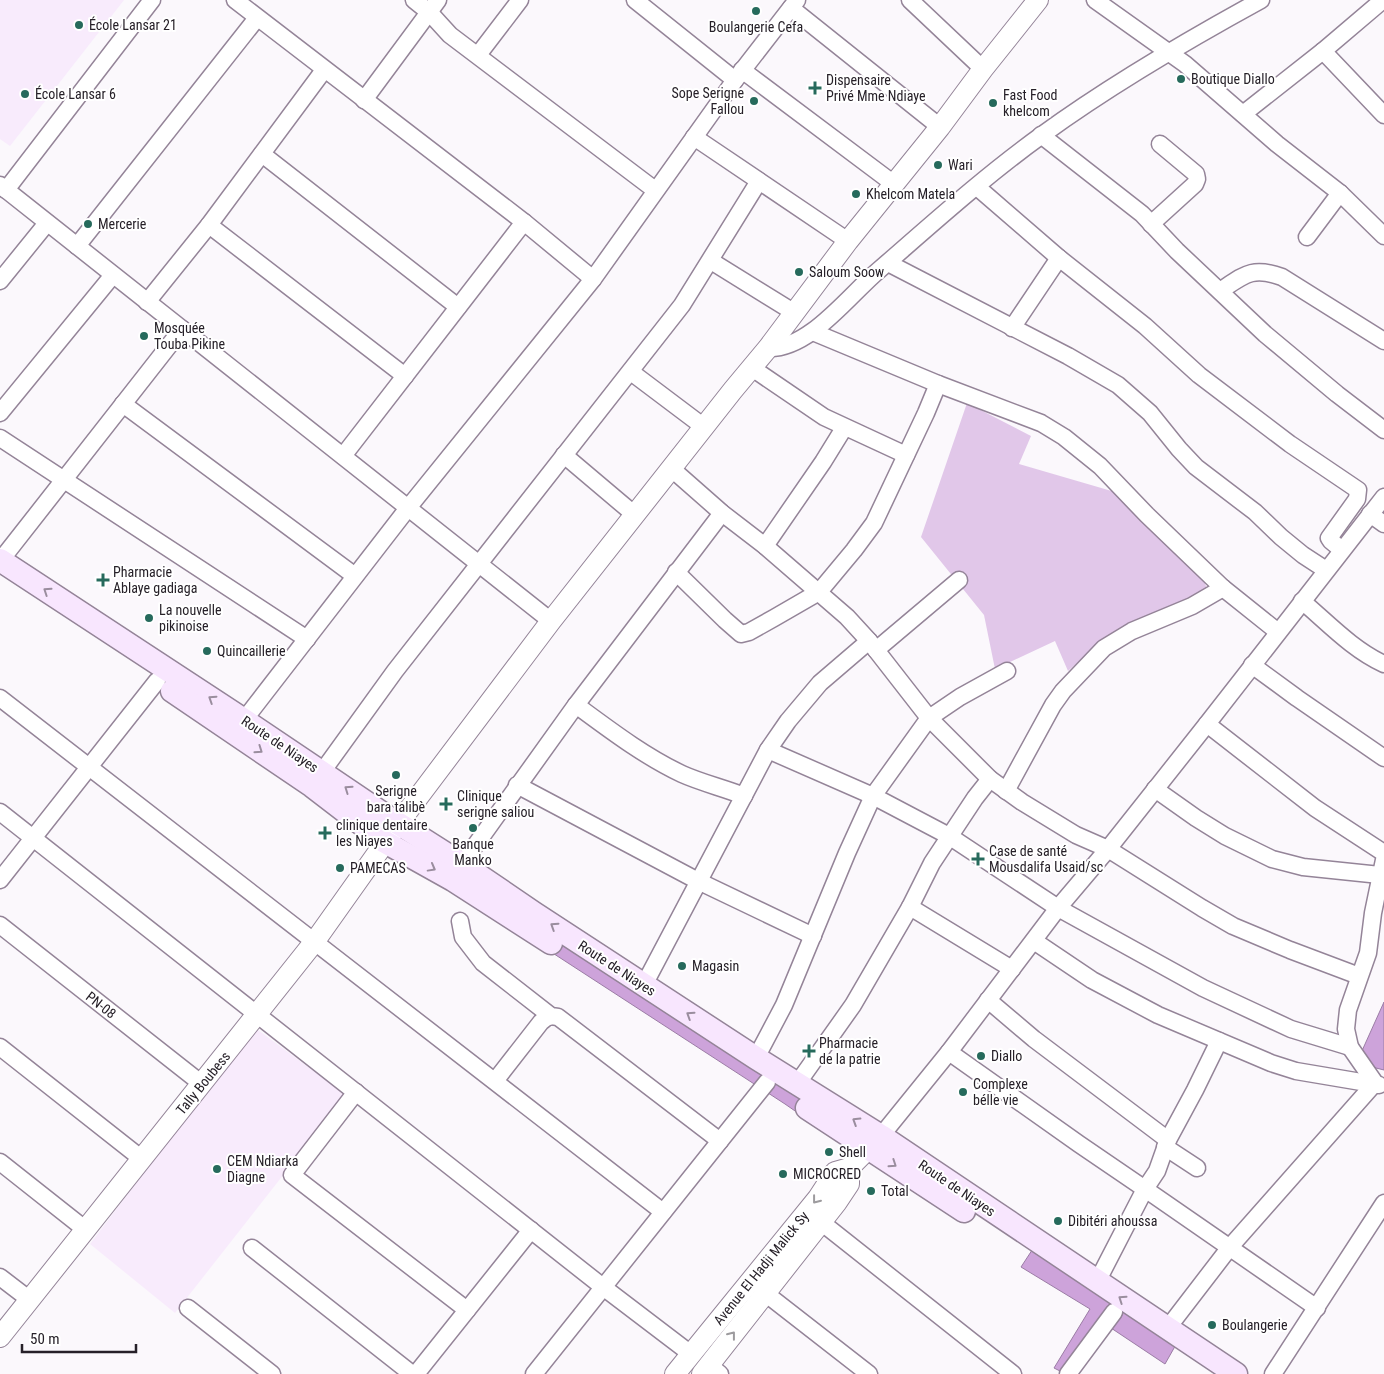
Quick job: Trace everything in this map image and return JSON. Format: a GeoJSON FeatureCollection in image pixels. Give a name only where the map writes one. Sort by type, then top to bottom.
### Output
{"type":"FeatureCollection","features":[{"type":"Feature","properties":{"kind":"main road","name":"Route de Niayes"},"geometry":{"type":"LineString","coordinates":[[0,566],[157,681],[312,786],[385,842],[454,880],[766,1082],[875,1142],[1097,1282],[1236,1374]]}},
{"type":"Feature","properties":{"kind":"main road","name":"Route de Niayes"},"geometry":{"type":"LineString","coordinates":[[0,566],[244,720],[398,824],[797,1084],[875,1142],[1114,1312],[1210,1374]]}},
{"type":"Feature","properties":{"kind":"street"},"geometry":{"type":"LineString","coordinates":[[152,0],[3,187],[551,621]]}},
{"type":"Feature","properties":{"kind":"street"},"geometry":{"type":"LineString","coordinates":[[235,0],[524,222],[593,279]]}},
{"type":"Feature","properties":{"kind":"street"},"geometry":{"type":"LineString","coordinates":[[414,0],[433,6],[450,35],[655,190]]}},
{"type":"Feature","properties":{"kind":"street"},"geometry":{"type":"LineString","coordinates":[[478,55],[520,0]]}},
{"type":"Feature","properties":{"kind":"street"},"geometry":{"type":"LineString","coordinates":[[635,0],[894,184]]}},
{"type":"Feature","properties":{"kind":"street"},"geometry":{"type":"LineString","coordinates":[[910,0],[984,69]]}},
{"type":"Feature","properties":{"kind":"street","name":"Tally Boubess"},"geometry":{"type":"LineString","coordinates":[[0,1337],[316,941],[398,824],[551,621],[768,348],[848,241],[940,127],[1038,0]]}},
{"type":"Feature","properties":{"kind":"street"},"geometry":{"type":"LineString","coordinates":[[768,348],[779,349],[794,344],[813,332],[923,231],[1041,135],[1096,97],[1169,51],[1261,0]]}},
{"type":"Feature","properties":{"kind":"street"},"geometry":{"type":"LineString","coordinates":[[1243,114],[1323,51],[1383,0]]}},
{"type":"Feature","properties":{"kind":"street"},"geometry":{"type":"LineString","coordinates":[[1102,2],[1169,51],[1277,144],[1340,193],[1384,236]]}},
{"type":"Feature","properties":{"kind":"street"},"geometry":{"type":"LineString","coordinates":[[244,720],[408,508],[593,279],[738,75],[794,4],[940,127]]}},
{"type":"Feature","properties":{"kind":"street"},"geometry":{"type":"LineString","coordinates":[[364,100],[433,6]]}},
{"type":"Feature","properties":{"kind":"street"},"geometry":{"type":"LineString","coordinates":[[77,246],[257,18]]}},
{"type":"Feature","properties":{"kind":"street"},"geometry":{"type":"LineString","coordinates":[[1323,51],[1384,115]]}},
{"type":"Feature","properties":{"kind":"street"},"geometry":{"type":"LineString","coordinates":[[147,302],[209,225],[324,70]]}},
{"type":"Feature","properties":{"kind":"street"},"geometry":{"type":"LineString","coordinates":[[1041,135],[1142,214],[1265,334],[1343,399],[1384,430]]}},
{"type":"Feature","properties":{"kind":"street"},"geometry":{"type":"LineString","coordinates":[[694,137],[848,241]]}},
{"type":"Feature","properties":{"kind":"street"},"geometry":{"type":"LineString","coordinates":[[1151,224],[1195,184],[1197,179],[1196,174],[1160,144]]}},
{"type":"Feature","properties":{"kind":"street"},"geometry":{"type":"LineString","coordinates":[[262,154],[458,307]]}},
{"type":"Feature","properties":{"kind":"street"},"geometry":{"type":"LineString","coordinates":[[322,772],[395,672],[682,305],[760,181]]}},
{"type":"Feature","properties":{"kind":"street"},"geometry":{"type":"LineString","coordinates":[[977,187],[1059,258],[1145,326],[1199,375],[1234,403],[1358,490],[1357,499],[1329,538],[1342,550]]}},
{"type":"Feature","properties":{"kind":"street"},"geometry":{"type":"LineString","coordinates":[[1307,237],[1340,193]]}},
{"type":"Feature","properties":{"kind":"street"},"geometry":{"type":"LineString","coordinates":[[0,281],[47,222]]}},
{"type":"Feature","properties":{"kind":"street"},"geometry":{"type":"LineString","coordinates":[[343,456],[524,222]]}},
{"type":"Feature","properties":{"kind":"street"},"geometry":{"type":"LineString","coordinates":[[209,225],[405,376]]}},
{"type":"Feature","properties":{"kind":"street"},"geometry":{"type":"LineString","coordinates":[[1012,328],[1059,258]]}},
{"type":"Feature","properties":{"kind":"street"},"geometry":{"type":"LineString","coordinates":[[711,261],[795,313]]}},
{"type":"Feature","properties":{"kind":"street"},"geometry":{"type":"LineString","coordinates":[[888,263],[1068,356],[1118,385],[1150,413],[1196,467],[1255,512],[1303,556],[1326,570]]}},
{"type":"Feature","properties":{"kind":"street"},"geometry":{"type":"LineString","coordinates":[[1220,292],[1242,277],[1256,272],[1268,272],[1282,277],[1384,341]]}},
{"type":"Feature","properties":{"kind":"street"},"geometry":{"type":"LineString","coordinates":[[0,413],[113,274]]}},
{"type":"Feature","properties":{"kind":"street"},"geometry":{"type":"LineString","coordinates":[[0,566],[182,329]]}},
{"type":"Feature","properties":{"kind":"street"},"geometry":{"type":"LineString","coordinates":[[813,332],[938,384],[1041,423],[1064,436],[1100,466],[1146,515],[1223,588],[1278,632]]}},
{"type":"Feature","properties":{"kind":"street"},"geometry":{"type":"LineString","coordinates":[[752,368],[801,402],[844,428],[906,456]]}},
{"type":"Feature","properties":{"kind":"street"},"geometry":{"type":"LineString","coordinates":[[631,372],[704,427]]}},
{"type":"Feature","properties":{"kind":"street"},"geometry":{"type":"LineString","coordinates":[[676,572],[741,634],[749,632],[818,592],[835,574],[870,527],[906,456],[938,384]]}},
{"type":"Feature","properties":{"kind":"street"},"geometry":{"type":"LineString","coordinates":[[123,404],[356,576]]}},
{"type":"Feature","properties":{"kind":"street"},"geometry":{"type":"LineString","coordinates":[[765,546],[844,428]]}},
{"type":"Feature","properties":{"kind":"street"},"geometry":{"type":"LineString","coordinates":[[0,438],[307,639]]}},
{"type":"Feature","properties":{"kind":"street"},"geometry":{"type":"LineString","coordinates":[[564,455],[635,515]]}},
{"type":"Feature","properties":{"kind":"street"},"geometry":{"type":"LineString","coordinates":[[672,469],[847,617],[873,645],[929,718],[990,779],[1006,791],[1076,835],[1108,849],[1233,926],[1359,976]]}},
{"type":"Feature","properties":{"kind":"street"},"geometry":{"type":"LineString","coordinates":[[875,1142],[949,1052],[1058,908],[1108,849],[1384,497]]}},
{"type":"Feature","properties":{"kind":"street"},"geometry":{"type":"LineString","coordinates":[[462,864],[576,705],[722,513]]}},
{"type":"Feature","properties":{"kind":"street"},"geometry":{"type":"LineString","coordinates":[[1370,514],[1384,524]]}},
{"type":"Feature","properties":{"kind":"street"},"geometry":{"type":"LineString","coordinates":[[644,985],[768,750],[788,721],[820,683],[959,580]]}},
{"type":"Feature","properties":{"kind":"street"},"geometry":{"type":"LineString","coordinates":[[1006,791],[1053,705],[1063,691],[1104,648],[1132,631],[1192,606],[1223,588]]}},
{"type":"Feature","properties":{"kind":"street"},"geometry":{"type":"LineString","coordinates":[[1302,601],[1350,642],[1384,664]]}},
{"type":"Feature","properties":{"kind":"street"},"geometry":{"type":"LineString","coordinates":[[1252,665],[1384,758]]}},
{"type":"Feature","properties":{"kind":"street"},"geometry":{"type":"LineString","coordinates":[[756,1058],[784,1005],[846,853],[873,796],[929,718],[960,697],[1007,671]]}},
{"type":"Feature","properties":{"kind":"street"},"geometry":{"type":"LineString","coordinates":[[0,880],[157,681]]}},
{"type":"Feature","properties":{"kind":"street"},"geometry":{"type":"LineString","coordinates":[[0,698],[316,941],[663,1212]]}},
{"type":"Feature","properties":{"kind":"street"},"geometry":{"type":"LineString","coordinates":[[576,705],[628,743],[670,768],[684,775],[744,796]]}},
{"type":"Feature","properties":{"kind":"street"},"geometry":{"type":"LineString","coordinates":[[1207,724],[1315,808],[1384,853]]}},
{"type":"Feature","properties":{"kind":"street"},"geometry":{"type":"LineString","coordinates":[[768,750],[873,796],[949,836],[1058,908],[1203,988],[1291,1029],[1350,1047]]}},
{"type":"Feature","properties":{"kind":"street"},"geometry":{"type":"LineString","coordinates":[[797,1084],[854,1005],[910,907],[932,863],[975,798],[990,779]]}},
{"type":"Feature","properties":{"kind":"street"},"geometry":{"type":"LineString","coordinates":[[517,785],[698,881],[813,936]]}},
{"type":"Feature","properties":{"kind":"street"},"geometry":{"type":"LineString","coordinates":[[1155,789],[1225,836],[1272,859],[1303,866],[1382,868],[1373,913],[1368,953],[1348,1010],[1346,1029],[1350,1047],[1380,1085]]}},
{"type":"Feature","properties":{"kind":"street"},"geometry":{"type":"LineString","coordinates":[[0,812],[603,1287],[691,1354]]}},
{"type":"Feature","properties":{"kind":"street"},"geometry":{"type":"LineString","coordinates":[[910,907],[1012,969]]}},
{"type":"Feature","properties":{"kind":"street"},"geometry":{"type":"LineString","coordinates":[[460,921],[463,937],[483,963],[551,1016],[558,1017],[720,1141]]}},
{"type":"Feature","properties":{"kind":"street","name":"PN-08"},"geometry":{"type":"LineString","coordinates":[[0,925],[202,1084]]}},
{"type":"Feature","properties":{"kind":"street"},"geometry":{"type":"LineString","coordinates":[[1034,941],[1092,980],[1158,1016],[1271,1063],[1296,1071],[1380,1085]]}},
{"type":"Feature","properties":{"kind":"street"},"geometry":{"type":"LineString","coordinates":[[988,1000],[1034,1039],[1197,1168]]}},
{"type":"Feature","properties":{"kind":"street"},"geometry":{"type":"LineString","coordinates":[[495,1081],[541,1022],[551,1016]]}},
{"type":"Feature","properties":{"kind":"street"},"geometry":{"type":"LineString","coordinates":[[1097,1282],[1145,1189],[1157,1171],[1167,1143],[1219,1040]]}},
{"type":"Feature","properties":{"kind":"street"},"geometry":{"type":"LineString","coordinates":[[0,1047],[142,1159]]}},
{"type":"Feature","properties":{"kind":"street"},"geometry":{"type":"LineString","coordinates":[[949,1052],[1317,1308]]}},
{"type":"Feature","properties":{"kind":"street"},"geometry":{"type":"LineString","coordinates":[[534,1374],[766,1082]]}},
{"type":"Feature","properties":{"kind":"street"},"geometry":{"type":"LineString","coordinates":[[1167,1329],[1230,1248],[1380,1085]]}},
{"type":"Feature","properties":{"kind":"street"},"geometry":{"type":"LineString","coordinates":[[356,1092],[292,1175],[467,1310]]}},
{"type":"Feature","properties":{"kind":"street","name":"Avenue El Hadji Malick Sy"},"geometry":{"type":"LineString","coordinates":[[675,1374],[818,1198],[835,1172],[849,1168],[875,1142]]}},
{"type":"Feature","properties":{"kind":"street"},"geometry":{"type":"LineString","coordinates":[[0,1162],[86,1230]]}},
{"type":"Feature","properties":{"kind":"street","name":"Avenue El Hadji Malick Sy"},"geometry":{"type":"LineString","coordinates":[[710,1371],[765,1293],[850,1184],[849,1168]]}},
{"type":"Feature","properties":{"kind":"street"},"geometry":{"type":"LineString","coordinates":[[1273,1374],[1384,1203]]}},
{"type":"Feature","properties":{"kind":"street"},"geometry":{"type":"LineString","coordinates":[[821,1222],[1012,1374]]}},
{"type":"Feature","properties":{"kind":"street"},"geometry":{"type":"LineString","coordinates":[[416,1374],[531,1230]]}},
{"type":"Feature","properties":{"kind":"street"},"geometry":{"type":"LineString","coordinates":[[252,1248],[412,1374]]}},
{"type":"Feature","properties":{"kind":"street"},"geometry":{"type":"LineString","coordinates":[[0,1277],[30,1300]]}},
{"type":"Feature","properties":{"kind":"street"},"geometry":{"type":"LineString","coordinates":[[765,1293],[869,1374]]}},
{"type":"Feature","properties":{"kind":"street"},"geometry":{"type":"LineString","coordinates":[[188,1308],[263,1371]]}},
{"type":"Feature","properties":{"kind":"street"},"geometry":{"type":"LineString","coordinates":[[1068,1374],[1114,1312]]}},
{"type":"Feature","properties":{"kind":"shaded area","name":"École Lansar 6"},"geometry":{"type":"Polygon","coordinates":[[[0,0],[124,0],[10,146],[0,139],[0,0]]]}},
{"type":"Feature","properties":{"kind":"shaded area"},"geometry":{"type":"Polygon","coordinates":[[[967,403],[1031,436],[1019,464],[1115,492],[1200,569],[1208,592],[1104,639],[1068,671],[1055,641],[995,669],[984,615],[921,537],[967,403]]]}},
{"type":"Feature","properties":{"kind":"shaded area"},"geometry":{"type":"Polygon","coordinates":[[[482,874],[862,1123],[847,1147],[785,1104],[468,898],[482,874]]]}},
{"type":"Feature","properties":{"kind":"shaded area"},"geometry":{"type":"Polygon","coordinates":[[[1384,1002],[1384,1070],[1376,1068],[1361,1053],[1384,1002]]]}},
{"type":"Feature","properties":{"kind":"shaded area","name":"CEM Ndiarka Diagne"},"geometry":{"type":"Polygon","coordinates":[[[254,1027],[346,1095],[175,1313],[90,1244],[254,1027]]]}},
{"type":"Feature","properties":{"kind":"shaded area"},"geometry":{"type":"Polygon","coordinates":[[[1040,1238],[1182,1334],[1165,1364],[1111,1328],[1066,1374],[1054,1368],[1090,1309],[1021,1267],[1040,1238]]]}},
{"type":"Feature","properties":{"kind":"place","name":"Boulangerie Cefa"},"geometry":{"type":"Point","coordinates":[756,11]}},
{"type":"Feature","properties":{"kind":"place","name":"École Lansar 21"},"geometry":{"type":"Point","coordinates":[79,25]}},
{"type":"Feature","properties":{"kind":"place","name":"Boutique Diallo"},"geometry":{"type":"Point","coordinates":[1181,79]}},
{"type":"Feature","properties":{"kind":"place","name":"Dispensaire Privé Mme Ndiaye"},"geometry":{"type":"Point","coordinates":[815,88]}},
{"type":"Feature","properties":{"kind":"place","name":"École Lansar 6"},"geometry":{"type":"Point","coordinates":[25,94]}},
{"type":"Feature","properties":{"kind":"place","name":"Sope Serigne Fallou"},"geometry":{"type":"Point","coordinates":[754,101]}},
{"type":"Feature","properties":{"kind":"place","name":"Fast Food khelcom"},"geometry":{"type":"Point","coordinates":[993,103]}},
{"type":"Feature","properties":{"kind":"place","name":"Wari"},"geometry":{"type":"Point","coordinates":[938,165]}},
{"type":"Feature","properties":{"kind":"place","name":"Khelcom Matela"},"geometry":{"type":"Point","coordinates":[856,194]}},
{"type":"Feature","properties":{"kind":"place","name":"Mercerie"},"geometry":{"type":"Point","coordinates":[88,224]}},
{"type":"Feature","properties":{"kind":"place","name":"Saloum Soow"},"geometry":{"type":"Point","coordinates":[799,272]}},
{"type":"Feature","properties":{"kind":"place","name":"Mosquée Touba Pikine"},"geometry":{"type":"Point","coordinates":[144,336]}},
{"type":"Feature","properties":{"kind":"place","name":"Pharmacie Ablaye gadiaga"},"geometry":{"type":"Point","coordinates":[103,580]}},
{"type":"Feature","properties":{"kind":"place","name":"La nouvelle pikinoise"},"geometry":{"type":"Point","coordinates":[149,618]}},
{"type":"Feature","properties":{"kind":"place","name":"Quincaillerie"},"geometry":{"type":"Point","coordinates":[207,651]}},
{"type":"Feature","properties":{"kind":"place","name":"Serigne bara talibè"},"geometry":{"type":"Point","coordinates":[396,775]}},
{"type":"Feature","properties":{"kind":"place","name":"Clinique serigne saliou"},"geometry":{"type":"Point","coordinates":[446,804]}},
{"type":"Feature","properties":{"kind":"place","name":"Banque Manko"},"geometry":{"type":"Point","coordinates":[473,828]}},
{"type":"Feature","properties":{"kind":"place","name":"clinique dentaire les Niayes"},"geometry":{"type":"Point","coordinates":[325,833]}},
{"type":"Feature","properties":{"kind":"place","name":"Case de santé Mousdalifa Usaid/sc"},"geometry":{"type":"Point","coordinates":[978,859]}},
{"type":"Feature","properties":{"kind":"place","name":"PAMECAS"},"geometry":{"type":"Point","coordinates":[340,868]}},
{"type":"Feature","properties":{"kind":"place","name":"Magasin"},"geometry":{"type":"Point","coordinates":[682,966]}},
{"type":"Feature","properties":{"kind":"place","name":"Pharmacie de la patrie"},"geometry":{"type":"Point","coordinates":[809,1051]}},
{"type":"Feature","properties":{"kind":"place","name":"Diallo"},"geometry":{"type":"Point","coordinates":[981,1056]}},
{"type":"Feature","properties":{"kind":"place","name":"Complexe bélle vie"},"geometry":{"type":"Point","coordinates":[963,1092]}},
{"type":"Feature","properties":{"kind":"place","name":"Shell"},"geometry":{"type":"Point","coordinates":[829,1152]}},
{"type":"Feature","properties":{"kind":"place","name":"CEM Ndiarka Diagne"},"geometry":{"type":"Point","coordinates":[217,1169]}},
{"type":"Feature","properties":{"kind":"place","name":"MICROCRED"},"geometry":{"type":"Point","coordinates":[783,1174]}},
{"type":"Feature","properties":{"kind":"place","name":"Total"},"geometry":{"type":"Point","coordinates":[871,1191]}},
{"type":"Feature","properties":{"kind":"place","name":"Dibitéri ahoussa"},"geometry":{"type":"Point","coordinates":[1058,1221]}},
{"type":"Feature","properties":{"kind":"place","name":"Boulangerie"},"geometry":{"type":"Point","coordinates":[1212,1325]}}]}
